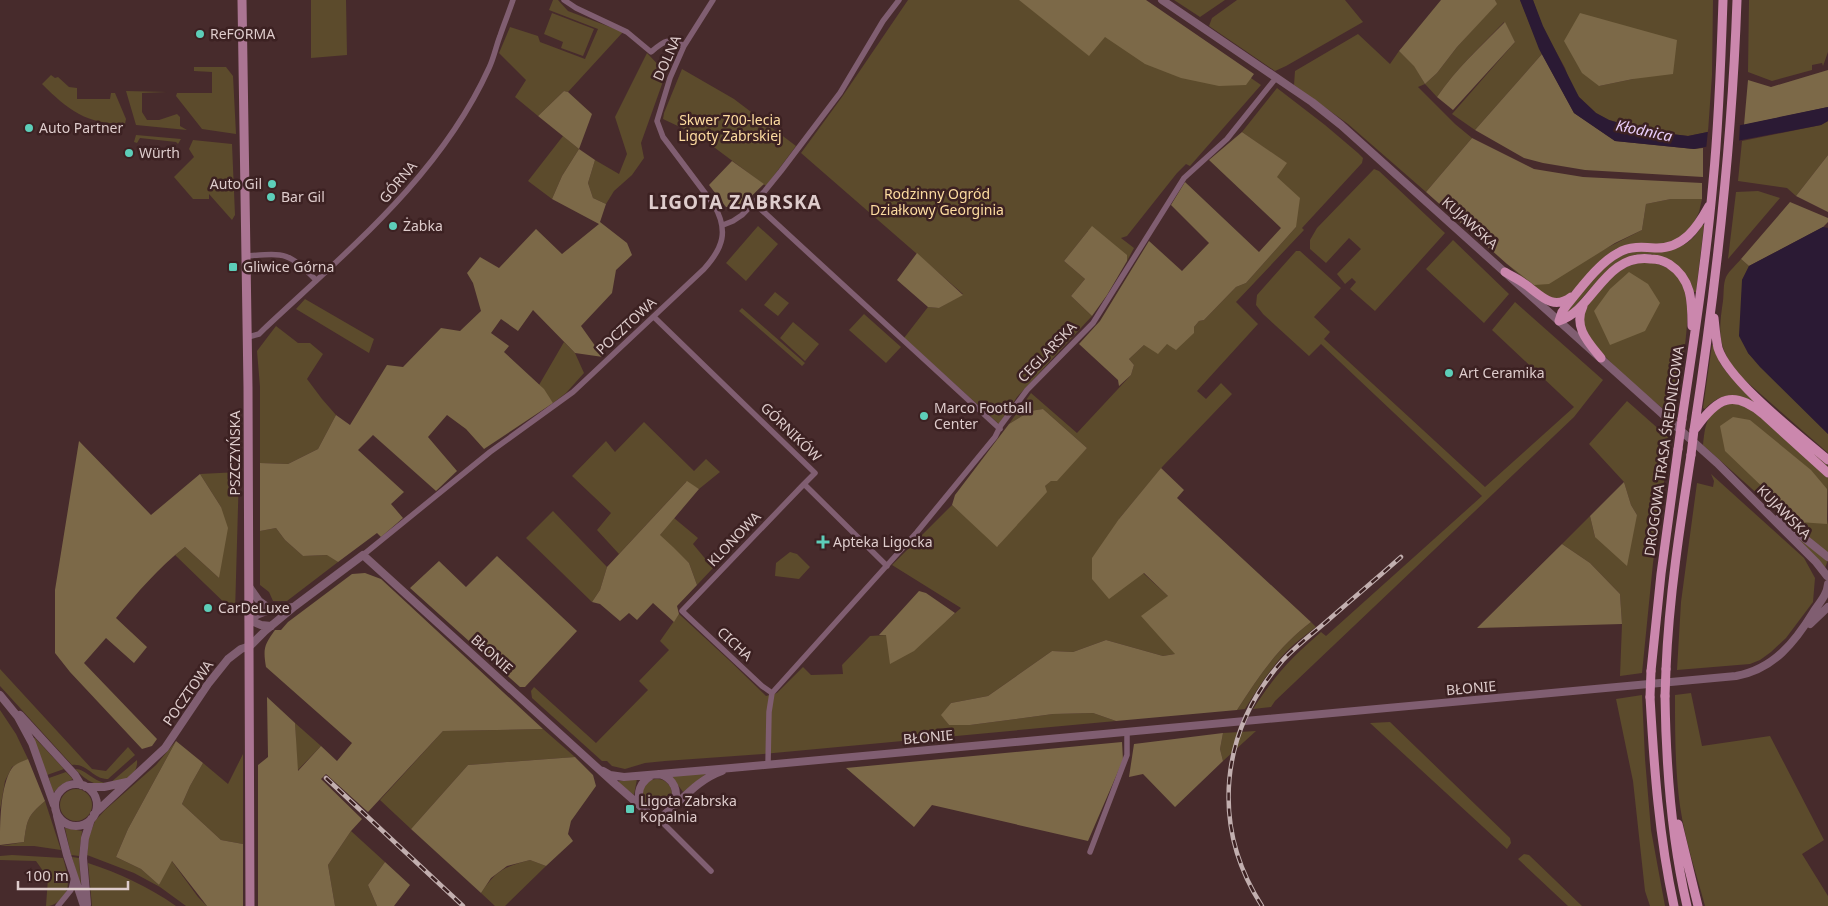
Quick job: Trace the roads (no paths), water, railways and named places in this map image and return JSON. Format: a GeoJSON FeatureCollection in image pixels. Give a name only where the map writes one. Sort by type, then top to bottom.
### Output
{"type":"FeatureCollection","features":[{"type":"Feature","properties":{"kind":"main road","name":"PSZCZYŃSKA"},"geometry":{"type":"LineString","coordinates":[[242,0],[248,337],[250,906]]}},
{"type":"Feature","properties":{"kind":"main road","name":"DROGOWA TRASA ŚREDNICOWA"},"geometry":{"type":"LineString","coordinates":[[1674,906],[1660,830],[1654,772],[1650,697],[1651,671],[1662,568],[1703,277],[1718,120],[1724,0]]}},
{"type":"Feature","properties":{"kind":"main road","name":"DROGOWA TRASA ŚREDNICOWA"},"geometry":{"type":"LineString","coordinates":[[1687,906],[1673,829],[1668,782],[1665,696],[1668,622],[1712,308],[1724,203],[1734,78],[1737,0]]}},
{"type":"Feature","properties":{"kind":"main road"},"geometry":{"type":"LineString","coordinates":[[1559,321],[1562,312],[1582,287],[1604,263],[1618,252],[1636,248],[1662,248],[1681,242],[1698,226],[1711,202]]}},
{"type":"Feature","properties":{"kind":"main road"},"geometry":{"type":"LineString","coordinates":[[1559,321],[1568,318],[1623,263],[1634,259],[1656,259],[1668,263],[1678,271],[1687,282],[1691,293],[1691,360]]}},
{"type":"Feature","properties":{"kind":"main road"},"geometry":{"type":"LineString","coordinates":[[1505,272],[1546,301],[1553,303],[1568,299],[1582,287]]}},
{"type":"Feature","properties":{"kind":"main road"},"geometry":{"type":"LineString","coordinates":[[1590,295],[1580,312],[1580,329],[1601,358]]}},
{"type":"Feature","properties":{"kind":"main road"},"geometry":{"type":"LineString","coordinates":[[1712,308],[1718,349],[1731,371],[1754,395],[1828,460]]}},
{"type":"Feature","properties":{"kind":"main road"},"geometry":{"type":"LineString","coordinates":[[1694,430],[1702,419],[1718,404],[1728,400],[1740,400],[1753,406],[1763,414],[1828,473]]}},
{"type":"Feature","properties":{"kind":"main road"},"geometry":{"type":"LineString","coordinates":[[1668,782],[1698,906]]}},
{"type":"Feature","properties":{"kind":"street","name":"GÓRNA"},"geometry":{"type":"LineString","coordinates":[[248,337],[264,329],[384,218],[409,190],[452,134],[490,67],[513,0]]}},
{"type":"Feature","properties":{"kind":"street"},"geometry":{"type":"LineString","coordinates":[[564,0],[576,8],[627,32],[651,52],[666,41],[671,40],[684,46]]}},
{"type":"Feature","properties":{"kind":"street","name":"DOLNA"},"geometry":{"type":"LineString","coordinates":[[713,0],[684,46],[660,107],[657,121],[660,131],[714,205],[723,225]]}},
{"type":"Feature","properties":{"kind":"street"},"geometry":{"type":"LineString","coordinates":[[723,225],[742,215],[781,171],[840,93],[883,21],[899,0]]}},
{"type":"Feature","properties":{"kind":"street","name":"KUJAWSKA"},"geometry":{"type":"LineString","coordinates":[[1162,0],[1312,102],[1348,132],[1601,358],[1743,488],[1816,562],[1828,579]]}},
{"type":"Feature","properties":{"kind":"street","name":"CEGLARSKA"},"geometry":{"type":"LineString","coordinates":[[772,693],[887,566],[972,466],[996,437],[1027,390],[1093,323],[1184,178],[1227,139],[1276,78]]}},
{"type":"Feature","properties":{"kind":"street"},"geometry":{"type":"LineString","coordinates":[[754,203],[1000,429]]}},
{"type":"Feature","properties":{"kind":"street","name":"POCZTOWA"},"geometry":{"type":"LineString","coordinates":[[92,817],[165,748],[222,665],[236,653],[250,646],[295,606],[363,555],[490,452],[573,392],[704,269],[716,254],[721,242],[723,225]]}},
{"type":"Feature","properties":{"kind":"street"},"geometry":{"type":"LineString","coordinates":[[246,256],[287,256],[297,261],[316,280]]}},
{"type":"Feature","properties":{"kind":"street","name":"GÓRNIKÓW"},"geometry":{"type":"LineString","coordinates":[[654,317],[816,473],[804,484]]}},
{"type":"Feature","properties":{"kind":"street"},"geometry":{"type":"LineString","coordinates":[[804,484],[887,566]]}},
{"type":"Feature","properties":{"kind":"street","name":"KLONOWA"},"geometry":{"type":"LineString","coordinates":[[682,611],[804,484]]}},
{"type":"Feature","properties":{"kind":"street","name":"KUJAWSKA"},"geometry":{"type":"LineString","coordinates":[[1743,488],[1828,557]]}},
{"type":"Feature","properties":{"kind":"street","name":"BŁONIE"},"geometry":{"type":"LineString","coordinates":[[363,555],[642,807],[659,819],[711,871]]}},
{"type":"Feature","properties":{"kind":"street","name":"BŁONIE"},"geometry":{"type":"LineString","coordinates":[[1801,632],[1826,594],[1828,579]]}},
{"type":"Feature","properties":{"kind":"street"},"geometry":{"type":"LineString","coordinates":[[250,588],[259,601],[270,609]]}},
{"type":"Feature","properties":{"kind":"street"},"geometry":{"type":"LineString","coordinates":[[249,620],[259,613],[270,609],[295,606]]}},
{"type":"Feature","properties":{"kind":"street","name":"BŁONIE"},"geometry":{"type":"LineString","coordinates":[[603,771],[618,777],[731,768],[1736,676],[1753,672],[1773,662],[1828,607]]}},
{"type":"Feature","properties":{"kind":"street","name":"CICHA"},"geometry":{"type":"LineString","coordinates":[[682,611],[762,686],[772,693]]}},
{"type":"Feature","properties":{"kind":"street"},"geometry":{"type":"LineString","coordinates":[[249,620],[261,625],[271,626]]}},
{"type":"Feature","properties":{"kind":"street"},"geometry":{"type":"LineString","coordinates":[[768,764],[772,693]]}},
{"type":"Feature","properties":{"kind":"street"},"geometry":{"type":"LineString","coordinates":[[0,695],[75,775],[83,786]]}},
{"type":"Feature","properties":{"kind":"street"},"geometry":{"type":"LineString","coordinates":[[0,695],[18,717],[32,743],[56,810],[74,877],[86,906]]}},
{"type":"Feature","properties":{"kind":"street"},"geometry":{"type":"LineString","coordinates":[[1090,852],[1127,755],[1127,732]]}},
{"type":"Feature","properties":{"kind":"street","name":"BŁONIE"},"geometry":{"type":"LineString","coordinates":[[659,819],[701,782],[716,773],[731,768]]}},
{"type":"Feature","properties":{"kind":"street"},"geometry":{"type":"LineString","coordinates":[[642,807],[639,801],[640,789],[645,780],[655,774],[667,778],[674,785],[677,795],[673,807]]}},
{"type":"Feature","properties":{"kind":"street","name":"POCZTOWA"},"geometry":{"type":"LineString","coordinates":[[83,786],[104,787],[124,784],[131,780]]}},
{"type":"Feature","properties":{"kind":"street"},"geometry":{"type":"LineString","coordinates":[[86,906],[83,858],[85,838],[92,817],[96,802],[91,790],[83,786],[74,784],[62,789],[55,800],[56,810],[61,820],[73,826],[79,825],[92,817]]}},
{"type":"Feature","properties":{"kind":"street"},"geometry":{"type":"LineString","coordinates":[[58,906],[71,890],[74,877]]}},
{"type":"Feature","properties":{"kind":"water","name":"Kłodnica"},"geometry":{"type":"Polygon","coordinates":[[[1520,0],[1533,0],[1543,26],[1579,97],[1596,113],[1609,120],[1647,131],[1688,136],[1828,107],[1828,121],[1821,125],[1694,149],[1615,141],[1574,113],[1539,49],[1520,0]]]}},
{"type":"Feature","properties":{"kind":"water"},"geometry":{"type":"Polygon","coordinates":[[[1823,227],[1828,228],[1828,434],[1760,367],[1748,353],[1739,336],[1742,280],[1749,266],[1823,227]]]}},
{"type":"Feature","properties":{"kind":"railway"},"geometry":{"type":"LineString","coordinates":[[1262,906],[1245,875],[1234,843],[1229,811],[1229,779],[1235,748],[1246,717],[1262,688],[1283,660],[1401,557]]}},
{"type":"Feature","properties":{"kind":"railway"},"geometry":{"type":"LineString","coordinates":[[326,778],[463,906]]}},
{"type":"Feature","properties":{"kind":"place","name":"ReFORMA"},"geometry":{"type":"Point","coordinates":[200,34]}},
{"type":"Feature","properties":{"kind":"place","name":"Auto Partner"},"geometry":{"type":"Point","coordinates":[29,128]}},
{"type":"Feature","properties":{"kind":"place","name":"Würth"},"geometry":{"type":"Point","coordinates":[129,153]}},
{"type":"Feature","properties":{"kind":"place","name":"Auto Gil"},"geometry":{"type":"Point","coordinates":[272,184]}},
{"type":"Feature","properties":{"kind":"place","name":"Bar Gil"},"geometry":{"type":"Point","coordinates":[271,197]}},
{"type":"Feature","properties":{"kind":"place","name":"Żabka"},"geometry":{"type":"Point","coordinates":[393,226]}},
{"type":"Feature","properties":{"kind":"place","name":"Gliwice Górna"},"geometry":{"type":"Point","coordinates":[233,267]}},
{"type":"Feature","properties":{"kind":"place","name":"Art Ceramika"},"geometry":{"type":"Point","coordinates":[1449,373]}},
{"type":"Feature","properties":{"kind":"place","name":"Marco Football Center"},"geometry":{"type":"Point","coordinates":[924,416]}},
{"type":"Feature","properties":{"kind":"place","name":"Apteka Ligocka"},"geometry":{"type":"Point","coordinates":[823,542]}},
{"type":"Feature","properties":{"kind":"place","name":"CarDeLuxe"},"geometry":{"type":"Point","coordinates":[208,608]}},
{"type":"Feature","properties":{"kind":"place","name":"Ligota Zabrska Kopalnia"},"geometry":{"type":"Point","coordinates":[630,809]}},
{"type":"Feature","properties":{"kind":"district","name":"LIGOTA ZABRSKA"},"geometry":{"type":"Point","coordinates":[735,202]}},
{"type":"Feature","properties":{"kind":"park label","name":"Skwer 700-lecia Ligoty Zabrskiej"},"geometry":{"type":"Point","coordinates":[730,128]}},
{"type":"Feature","properties":{"kind":"park label","name":"Rodzinny Ogród Działkowy Georginia"},"geometry":{"type":"Point","coordinates":[937,202]}}]}
